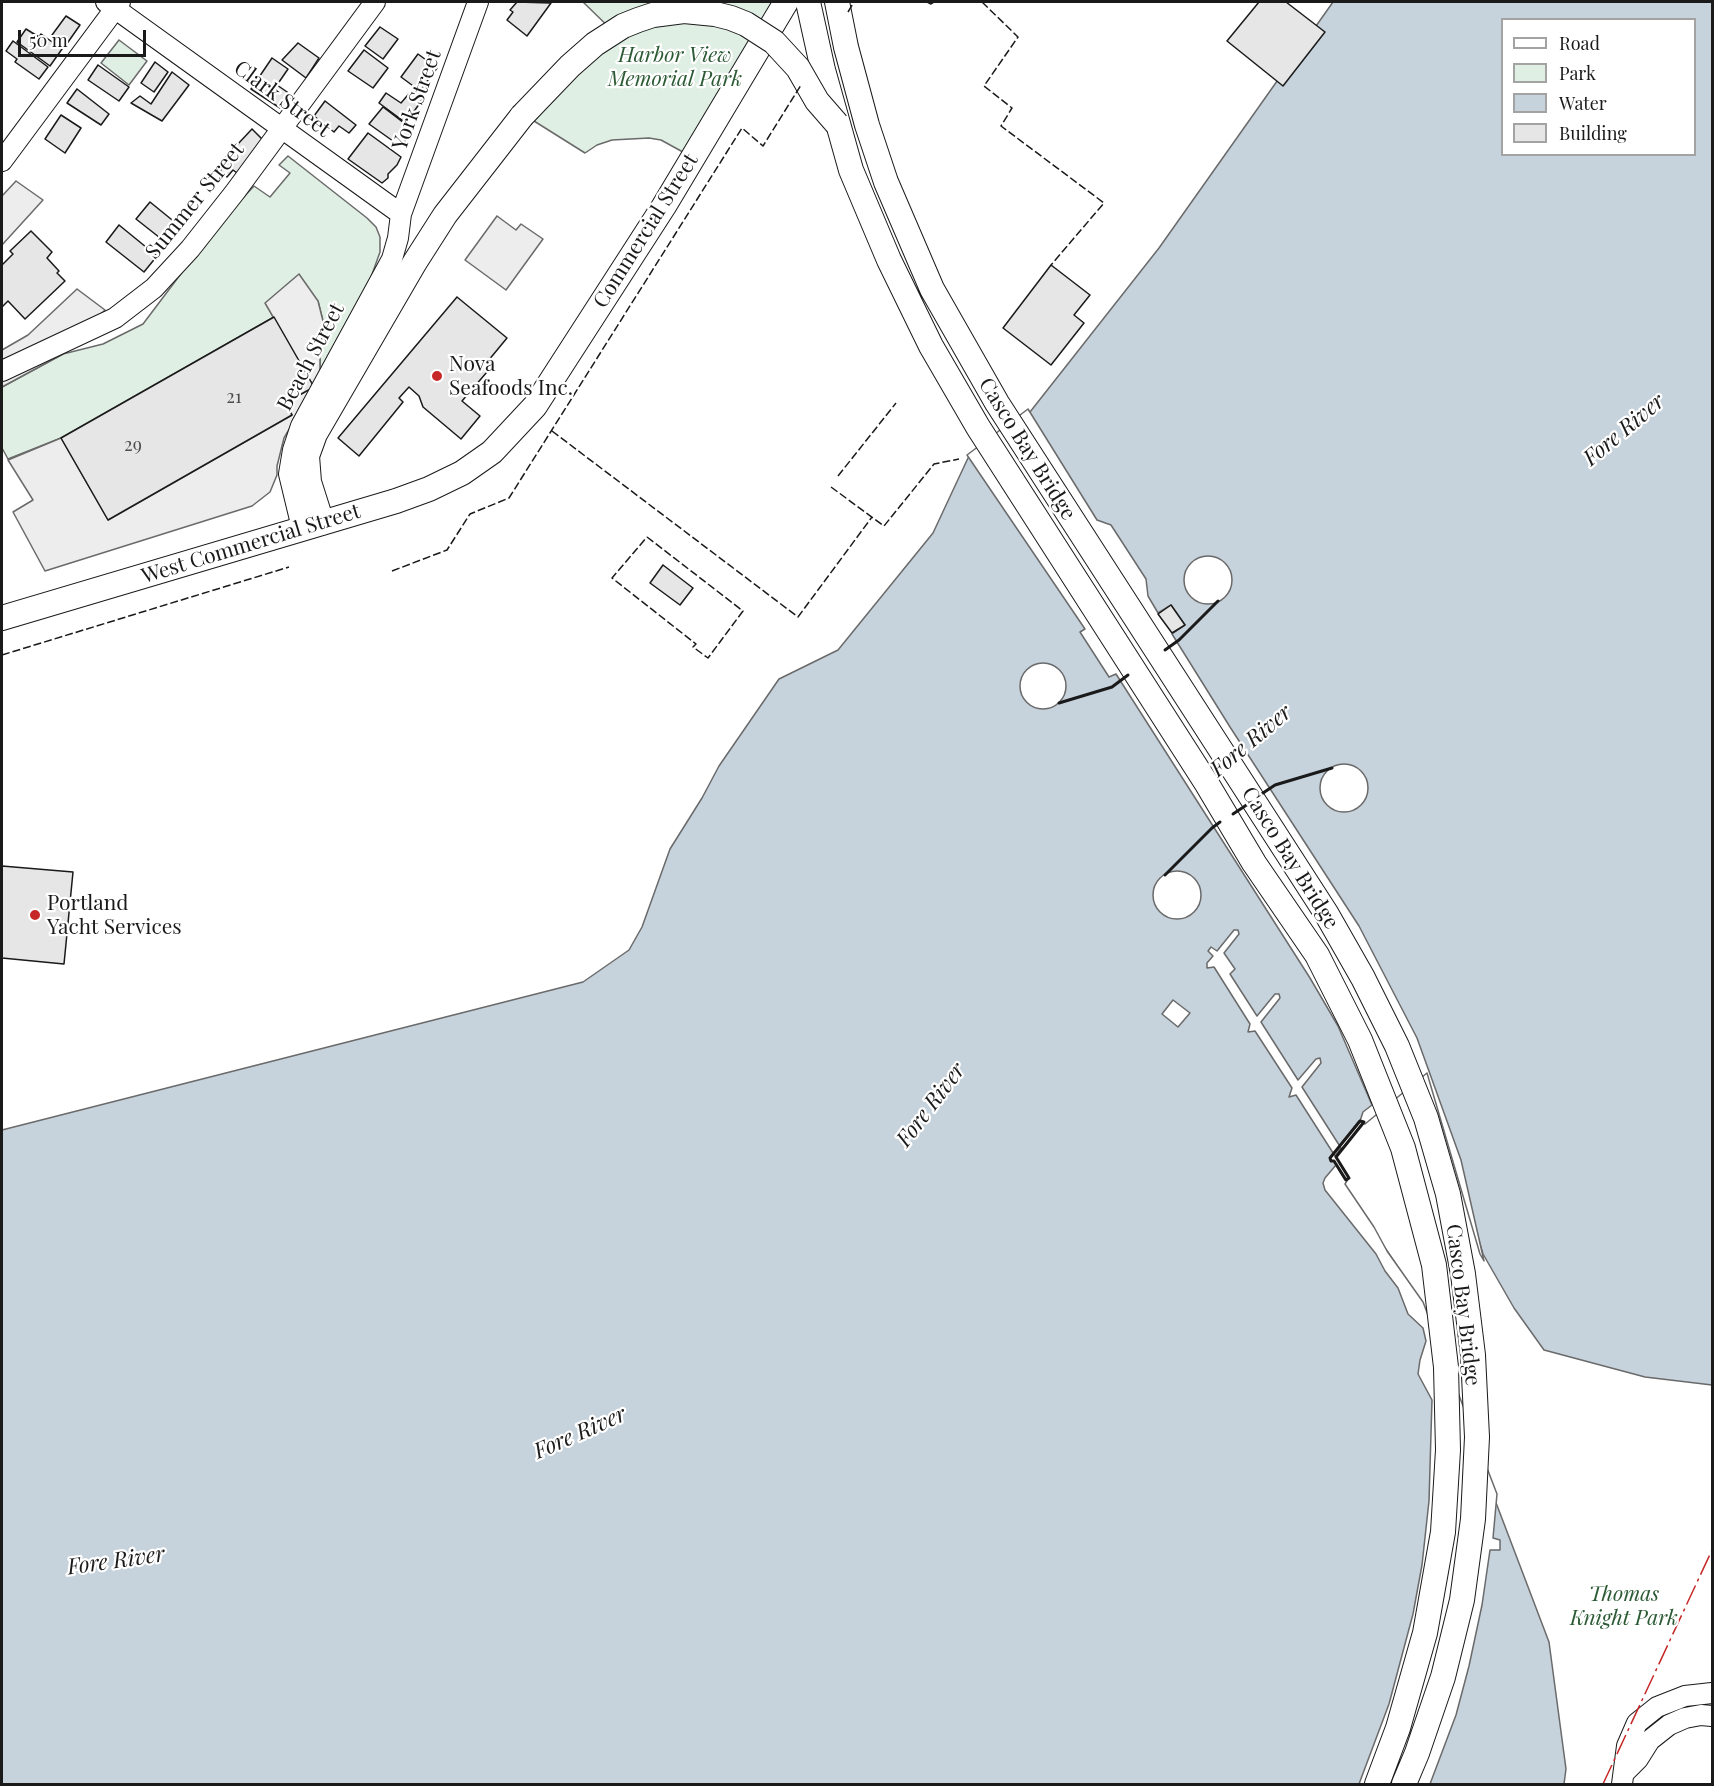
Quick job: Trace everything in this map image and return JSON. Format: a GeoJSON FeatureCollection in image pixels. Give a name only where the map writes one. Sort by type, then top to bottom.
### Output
{"type":"FeatureCollection","features":[{"type":"Feature","properties":{"kind":"main road","name":"Commercial Street"},"geometry":{"type":"LineString","coordinates":[[492,452],[535,406],[664,206],[786,2]]}},
{"type":"Feature","properties":{"kind":"main road","name":"Casco Bay Bridge"},"geometry":{"type":"LineString","coordinates":[[808,2],[837,124],[855,180],[889,260],[931,346],[978,427],[1207,784],[1254,863],[1317,956],[1360,1040],[1403,1148],[1434,1265],[1446,1367],[1448,1450],[1443,1532],[1425,1633],[1398,1728],[1377,1785]]}},
{"type":"Feature","properties":{"kind":"main road","name":"Casco Bay Bridge"},"geometry":{"type":"LineString","coordinates":[[837,2],[846,47],[882,171],[908,237],[932,289],[997,403],[1326,913],[1363,978],[1397,1046],[1426,1118],[1448,1194],[1463,1274],[1473,1355],[1477,1437],[1473,1519],[1462,1600],[1443,1677],[1404,1785]]}},
{"type":"Feature","properties":{"kind":"main road"},"geometry":{"type":"LineString","coordinates":[[312,525],[307,456],[315,435],[415,262],[445,215],[522,116],[570,66],[610,35],[653,15],[684,11],[731,18],[746,24],[774,42],[798,68],[817,100],[837,124]]}},
{"type":"Feature","properties":{"kind":"main road","name":"West Commercial Street"},"geometry":{"type":"LineString","coordinates":[[2,618],[396,501],[429,489],[462,472],[492,452]]}},
{"type":"Feature","properties":{"kind":"street","name":"Summer Street"},"geometry":{"type":"LineString","coordinates":[[2,372],[115,318],[154,288],[196,241],[283,129],[375,2]]}},
{"type":"Feature","properties":{"kind":"street","name":"York Street"},"geometry":{"type":"LineString","coordinates":[[401,214],[478,2]]}},
{"type":"Feature","properties":{"kind":"street","name":"Clark Street"},"geometry":{"type":"LineString","coordinates":[[114,4],[401,214]]}},
{"type":"Feature","properties":{"kind":"street"},"geometry":{"type":"LineString","coordinates":[[2,161],[114,4]]}},
{"type":"Feature","properties":{"kind":"street","name":"Beach Street"},"geometry":{"type":"LineString","coordinates":[[312,525],[289,474],[292,450],[301,426],[392,259],[401,214]]}},
{"type":"Feature","properties":{"kind":"street"},"geometry":{"type":"LineString","coordinates":[[1623,1778],[1627,1746],[1637,1723],[1657,1707],[1685,1696],[1713,1693]]}},
{"type":"Feature","properties":{"kind":"street"},"geometry":{"type":"LineString","coordinates":[[1623,1778],[1650,1740],[1669,1725],[1685,1718],[1701,1715],[1713,1716]]}},
{"type":"Feature","properties":{"kind":"green space","name":"Harbor View Memorial Park"},"geometry":{"type":"Polygon","coordinates":[[[583,2],[787,2],[692,157],[661,140],[649,138],[612,140],[597,145],[585,153],[534,121],[590,61],[620,38],[583,2]]]}},
{"type":"Feature","properties":{"kind":"green space"},"geometry":{"type":"Polygon","coordinates":[[[119,40],[147,61],[129,85],[101,63],[119,40]]]}},
{"type":"Feature","properties":{"kind":"green space"},"geometry":{"type":"Polygon","coordinates":[[[288,156],[367,218],[376,227],[380,237],[380,252],[370,280],[320,373],[320,350],[324,325],[318,301],[266,303],[274,317],[61,438],[8,459],[2,448],[2,387],[63,354],[103,344],[143,324],[217,226],[254,186],[270,197],[290,173],[279,165],[288,156]]]}},
{"type":"Feature","properties":{"kind":"shaded area"},"geometry":{"type":"Polygon","coordinates":[[[16,181],[43,200],[2,245],[2,196],[16,181]]]}},
{"type":"Feature","properties":{"kind":"shaded area"},"geometry":{"type":"Polygon","coordinates":[[[497,216],[516,230],[521,224],[543,239],[506,290],[465,260],[497,216]]]}},
{"type":"Feature","properties":{"kind":"shaded area"},"geometry":{"type":"Polygon","coordinates":[[[299,274],[318,301],[324,325],[320,350],[320,373],[314,387],[284,438],[277,475],[270,492],[252,506],[45,571],[13,512],[33,500],[8,460],[61,438],[108,520],[292,415],[285,403],[313,386],[265,303],[299,274]]]}},
{"type":"Feature","properties":{"kind":"shaded area"},"geometry":{"type":"Polygon","coordinates":[[[77,289],[105,310],[63,354],[2,387],[2,350],[28,335],[77,289]]]}},
{"type":"Feature","properties":{"kind":"water","name":"Fore River"},"geometry":{"type":"Polygon","coordinates":[[[1333,2],[1712,2],[1712,1385],[1645,1377],[1544,1350],[1514,1308],[1483,1254],[1428,1069],[1364,1122],[1359,1121],[1330,1158],[1346,1180],[1341,1183],[1417,1295],[1549,1642],[1566,1769],[1564,1784],[2,1784],[2,1130],[583,982],[629,950],[642,927],[670,849],[719,766],[779,679],[838,650],[933,533],[968,458],[1030,412],[1159,248],[1333,2]]]}},
{"type":"Feature","properties":{"kind":"pier"},"geometry":{"type":"Polygon","coordinates":[[[1028,409],[1097,520],[1111,525],[1146,579],[1148,596],[1158,613],[1171,605],[1185,625],[1172,634],[1359,926],[1417,1038],[1461,1160],[1484,1261],[1427,1073],[1365,1124],[1360,1121],[1363,1112],[1372,1105],[1338,1026],[1310,978],[1116,674],[1109,677],[1080,632],[1085,629],[967,455],[1028,409]]]}},
{"type":"Feature","properties":{"kind":"pier"},"geometry":{"type":"Polygon","coordinates":[[[1208,556],[1225,563],[1232,580],[1225,597],[1208,604],[1191,597],[1184,580],[1191,563],[1208,556]]]}},
{"type":"Feature","properties":{"kind":"pier"},"geometry":{"type":"Polygon","coordinates":[[[1048,663],[1060,669],[1065,677],[1065,695],[1060,703],[1052,708],[1038,709],[1030,706],[1023,699],[1020,681],[1023,673],[1030,666],[1048,663]]]}},
{"type":"Feature","properties":{"kind":"pier"},"geometry":{"type":"Polygon","coordinates":[[[1344,764],[1361,771],[1368,788],[1361,805],[1344,812],[1327,805],[1320,788],[1327,771],[1344,764]]]}},
{"type":"Feature","properties":{"kind":"pier"},"geometry":{"type":"Polygon","coordinates":[[[1177,871],[1194,878],[1201,895],[1194,912],[1177,919],[1160,912],[1153,895],[1160,878],[1177,871]]]}},
{"type":"Feature","properties":{"kind":"pier"},"geometry":{"type":"Polygon","coordinates":[[[1234,930],[1238,930],[1239,934],[1224,953],[1235,969],[1230,974],[1257,1016],[1275,994],[1279,994],[1280,998],[1261,1022],[1298,1080],[1316,1059],[1320,1058],[1321,1063],[1302,1087],[1341,1148],[1335,1156],[1296,1095],[1289,1097],[1292,1088],[1255,1031],[1248,1032],[1250,1024],[1214,967],[1207,968],[1207,963],[1213,956],[1208,951],[1211,947],[1217,951],[1234,930]]]}},
{"type":"Feature","properties":{"kind":"pier"},"geometry":{"type":"Polygon","coordinates":[[[1173,1000],[1190,1013],[1178,1027],[1162,1014],[1173,1000]]]}},
{"type":"Feature","properties":{"kind":"pier"},"geometry":{"type":"Polygon","coordinates":[[[1336,1165],[1345,1180],[1348,1179],[1345,1184],[1387,1251],[1423,1302],[1497,1494],[1493,1538],[1500,1540],[1500,1550],[1490,1550],[1482,1605],[1469,1666],[1456,1715],[1430,1784],[1359,1784],[1389,1704],[1413,1614],[1422,1565],[1429,1501],[1432,1400],[1418,1374],[1426,1341],[1423,1328],[1408,1314],[1398,1288],[1376,1254],[1325,1190],[1323,1183],[1325,1178],[1336,1165]]]}},
{"type":"Feature","properties":{"kind":"building"},"geometry":{"type":"Polygon","coordinates":[[[517,2],[551,3],[527,36],[507,20],[513,12],[510,10],[517,2]]]}},
{"type":"Feature","properties":{"kind":"building"},"geometry":{"type":"Polygon","coordinates":[[[1259,2],[1286,2],[1325,32],[1283,86],[1227,41],[1259,2]]]}},
{"type":"Feature","properties":{"kind":"building"},"geometry":{"type":"Polygon","coordinates":[[[66,16],[80,25],[66,45],[52,35],[66,16]]]}},
{"type":"Feature","properties":{"kind":"building"},"geometry":{"type":"Polygon","coordinates":[[[380,27],[398,39],[383,59],[365,46],[380,27]]]}},
{"type":"Feature","properties":{"kind":"building"},"geometry":{"type":"Polygon","coordinates":[[[26,29],[39,37],[41,34],[62,49],[50,66],[17,42],[26,29]]]}},
{"type":"Feature","properties":{"kind":"building"},"geometry":{"type":"Polygon","coordinates":[[[13,41],[48,67],[39,79],[15,62],[17,59],[6,51],[13,41]]]}},
{"type":"Feature","properties":{"kind":"building"},"geometry":{"type":"Polygon","coordinates":[[[298,43],[319,58],[306,78],[282,60],[298,43]]]}},
{"type":"Feature","properties":{"kind":"building"},"geometry":{"type":"Polygon","coordinates":[[[364,50],[388,68],[373,88],[348,71],[364,50]]]}},
{"type":"Feature","properties":{"kind":"building"},"geometry":{"type":"Polygon","coordinates":[[[418,54],[437,68],[420,91],[401,77],[418,54]]]}},
{"type":"Feature","properties":{"kind":"building"},"geometry":{"type":"Polygon","coordinates":[[[272,58],[288,69],[277,85],[290,94],[280,108],[251,89],[272,58]]]}},
{"type":"Feature","properties":{"kind":"building"},"geometry":{"type":"Polygon","coordinates":[[[155,62],[168,72],[154,92],[141,83],[155,62]]]}},
{"type":"Feature","properties":{"kind":"building"},"geometry":{"type":"Polygon","coordinates":[[[98,65],[129,87],[119,101],[88,80],[98,65]]]}},
{"type":"Feature","properties":{"kind":"building"},"geometry":{"type":"Polygon","coordinates":[[[172,72],[189,85],[162,121],[131,103],[140,96],[151,104],[172,72]]]}},
{"type":"Feature","properties":{"kind":"building"},"geometry":{"type":"Polygon","coordinates":[[[77,89],[109,114],[101,125],[67,103],[77,89]]]}},
{"type":"Feature","properties":{"kind":"building"},"geometry":{"type":"Polygon","coordinates":[[[413,89],[424,97],[406,123],[379,103],[386,93],[401,103],[413,89]]]}},
{"type":"Feature","properties":{"kind":"building"},"geometry":{"type":"Polygon","coordinates":[[[325,101],[356,125],[349,133],[339,126],[334,132],[314,116],[325,101]]]}},
{"type":"Feature","properties":{"kind":"building"},"geometry":{"type":"Polygon","coordinates":[[[383,107],[404,123],[402,126],[407,130],[409,127],[411,129],[407,139],[400,146],[369,124],[383,107]]]}},
{"type":"Feature","properties":{"kind":"building"},"geometry":{"type":"Polygon","coordinates":[[[61,115],[81,128],[65,153],[45,139],[61,115]]]}},
{"type":"Feature","properties":{"kind":"building"},"geometry":{"type":"Polygon","coordinates":[[[252,129],[266,143],[237,173],[233,170],[227,177],[220,171],[225,165],[221,162],[252,129]]]}},
{"type":"Feature","properties":{"kind":"building"},"geometry":{"type":"Polygon","coordinates":[[[368,133],[401,157],[388,174],[388,178],[382,183],[348,159],[368,133]]]}},
{"type":"Feature","properties":{"kind":"building"},"geometry":{"type":"Polygon","coordinates":[[[150,202],[182,228],[169,245],[136,219],[150,202]]]}},
{"type":"Feature","properties":{"kind":"building"},"geometry":{"type":"Polygon","coordinates":[[[119,225],[157,256],[144,272],[106,242],[119,225]]]}},
{"type":"Feature","properties":{"kind":"building"},"geometry":{"type":"Polygon","coordinates":[[[31,231],[52,252],[47,258],[65,281],[25,319],[8,301],[2,307],[2,265],[13,254],[10,251],[31,231]]]}},
{"type":"Feature","properties":{"kind":"building"},"geometry":{"type":"Polygon","coordinates":[[[1051,265],[1090,295],[1074,315],[1084,323],[1051,365],[1003,328],[1051,265]]]}},
{"type":"Feature","properties":{"kind":"building","name":"Nova Seafoods Inc."},"geometry":{"type":"Polygon","coordinates":[[[457,297],[507,338],[488,361],[493,365],[462,401],[480,416],[461,439],[423,407],[419,396],[409,387],[399,398],[403,402],[359,456],[338,438],[457,297]]]}},
{"type":"Feature","properties":{"kind":"building"},"geometry":{"type":"Polygon","coordinates":[[[274,317],[314,387],[285,403],[292,415],[108,520],[61,438],[274,317]]]}},
{"type":"Feature","properties":{"kind":"building"},"geometry":{"type":"Polygon","coordinates":[[[663,565],[693,588],[680,605],[650,583],[663,565]]]}},
{"type":"Feature","properties":{"kind":"building"},"geometry":{"type":"Polygon","coordinates":[[[1171,605],[1185,625],[1172,633],[1158,614],[1171,605]]]}},
{"type":"Feature","properties":{"kind":"building","name":"Portland Yacht Services"},"geometry":{"type":"Polygon","coordinates":[[[2,866],[73,872],[64,964],[2,958],[2,866]]]}},
{"type":"Feature","properties":{"kind":"fence"},"geometry":{"type":"LineString","coordinates":[[848,12],[854,2]]}},
{"type":"Feature","properties":{"kind":"fence"},"geometry":{"type":"LineString","coordinates":[[927,2],[931,4],[934,2]]}},
{"type":"Feature","properties":{"kind":"fence"},"geometry":{"type":"LineString","coordinates":[[982,2],[1018,37],[984,86],[1012,108],[1001,126],[1104,203],[1051,265]]}},
{"type":"Feature","properties":{"kind":"fence"},"geometry":{"type":"LineString","coordinates":[[392,571],[447,550],[470,514],[509,498],[742,128],[763,146],[801,85]]}},
{"type":"Feature","properties":{"kind":"fence"},"geometry":{"type":"LineString","coordinates":[[838,476],[896,403]]}},
{"type":"Feature","properties":{"kind":"fence"},"geometry":{"type":"LineString","coordinates":[[552,431],[798,617],[872,517]]}},
{"type":"Feature","properties":{"kind":"fence"},"geometry":{"type":"LineString","coordinates":[[831,487],[884,526],[934,464],[959,459]]}},
{"type":"Feature","properties":{"kind":"fence"},"geometry":{"type":"LineString","coordinates":[[647,537],[743,611],[708,658],[693,647],[696,644],[612,578],[647,537]]}},
{"type":"Feature","properties":{"kind":"fence"},"geometry":{"type":"LineString","coordinates":[[2,655],[289,567]]}},
{"type":"Feature","properties":{"kind":"wall"},"geometry":{"type":"LineString","coordinates":[[1165,650],[1179,640],[1218,601]]}},
{"type":"Feature","properties":{"kind":"wall"},"geometry":{"type":"LineString","coordinates":[[1059,703],[1112,687],[1128,675]]}},
{"type":"Feature","properties":{"kind":"wall"},"geometry":{"type":"LineString","coordinates":[[1260,795],[1275,785],[1332,768]]}},
{"type":"Feature","properties":{"kind":"wall"},"geometry":{"type":"LineString","coordinates":[[1233,814],[1248,804]]}},
{"type":"Feature","properties":{"kind":"wall"},"geometry":{"type":"LineString","coordinates":[[1165,875],[1220,822]]}},
{"type":"Feature","properties":{"kind":"wall"},"geometry":{"type":"LineString","coordinates":[[1360,1121],[1364,1122],[1336,1157],[1349,1178],[1346,1180],[1330,1158],[1360,1121]]}},
{"type":"Feature","properties":{"kind":"power"},"geometry":{"type":"LineString","coordinates":[[1603,1784],[1712,1550]]}},
{"type":"Feature","properties":{"kind":"place","name":"Nova Seafoods Inc."},"geometry":{"type":"Point","coordinates":[437,376]}},
{"type":"Feature","properties":{"kind":"place","name":"Portland Yacht Services"},"geometry":{"type":"Point","coordinates":[35,915]}},
{"type":"Feature","properties":{"kind":"park label","name":"Thomas Knight Park"},"geometry":{"type":"Point","coordinates":[1624,1606]}}]}
